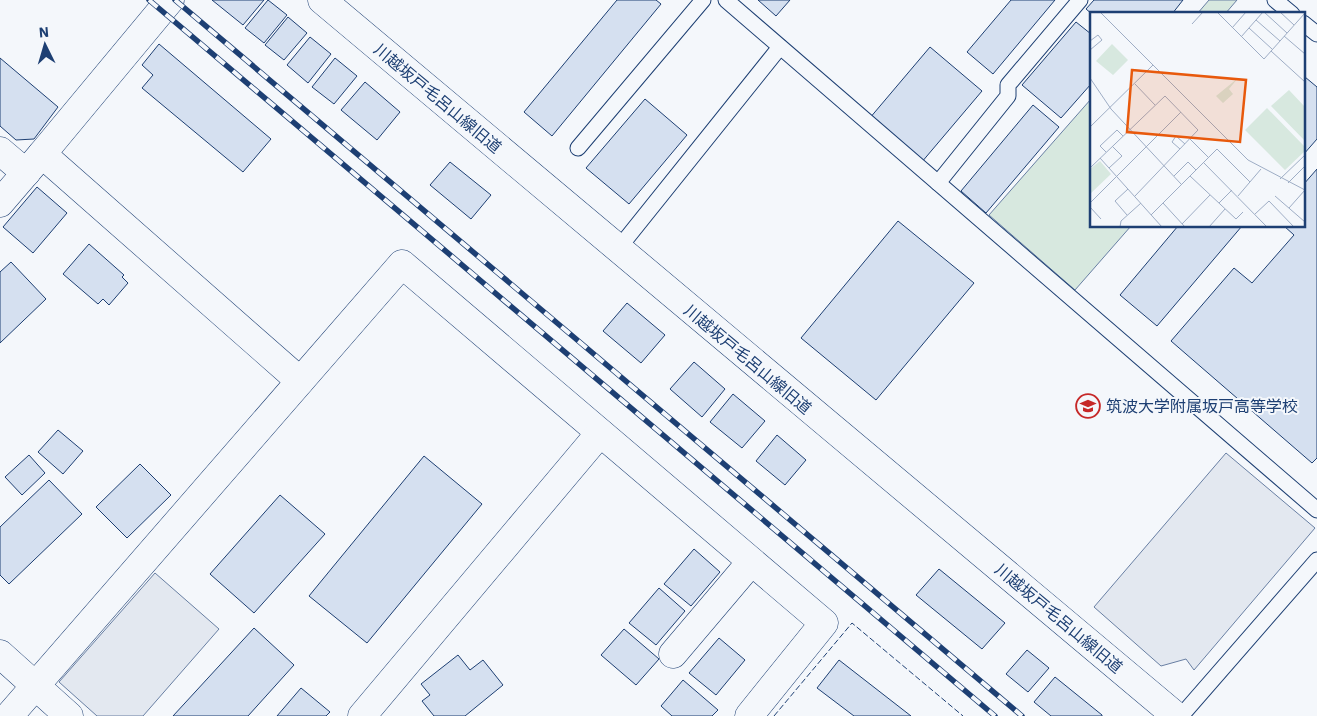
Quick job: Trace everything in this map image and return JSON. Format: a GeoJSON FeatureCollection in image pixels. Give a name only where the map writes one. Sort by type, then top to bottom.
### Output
{"type":"FeatureCollection","features":[{"type":"Feature","properties":{"kind":"street"},"geometry":{"type":"LineString","coordinates":[[0,203],[170,0]]}},
{"type":"Feature","properties":{"kind":"street","name":"川越坂戸毛呂山線旧道"},"geometry":{"type":"LineString","coordinates":[[322,0],[1176,716]]}},
{"type":"Feature","properties":{"kind":"street"},"geometry":{"type":"LineString","coordinates":[[0,150],[34,163],[300,381]]}},
{"type":"Feature","properties":{"kind":"street"},"geometry":{"type":"LineString","coordinates":[[9,716],[402,264],[824,623],[749,716]]}},
{"type":"Feature","properties":{"kind":"street"},"geometry":{"type":"LineString","coordinates":[[362,716],[600,433]]}},
{"type":"Feature","properties":{"kind":"street"},"geometry":{"type":"LineString","coordinates":[[673,654],[751,562]]}},
{"type":"Feature","properties":{"kind":"street"},"geometry":{"type":"LineString","coordinates":[[0,654],[69,716]]}},
{"type":"Feature","properties":{"kind":"lane"},"geometry":{"type":"LineString","coordinates":[[578,148],[703,0]]}},
{"type":"Feature","properties":{"kind":"lane"},"geometry":{"type":"LineString","coordinates":[[726,0],[1317,510]]}},
{"type":"Feature","properties":{"kind":"lane"},"geometry":{"type":"LineString","coordinates":[[938,183],[1008,96],[1008,85],[1080,0]]}},
{"type":"Feature","properties":{"kind":"lane"},"geometry":{"type":"LineString","coordinates":[[1275,0],[1290,12]]}},
{"type":"Feature","properties":{"kind":"lane"},"geometry":{"type":"LineString","coordinates":[[1304,24],[1317,34]]}},
{"type":"Feature","properties":{"kind":"lane"},"geometry":{"type":"LineString","coordinates":[[618,250],[780,46]]}},
{"type":"Feature","properties":{"kind":"lane"},"geometry":{"type":"LineString","coordinates":[[1181,716],[1317,560]]}},
{"type":"Feature","properties":{"kind":"shaded area"},"geometry":{"type":"Polygon","coordinates":[[[1209,0],[1237,0],[1227,12],[1199,12],[1209,0]]]}},
{"type":"Feature","properties":{"kind":"shaded area"},"geometry":{"type":"Polygon","coordinates":[[[1090,100],[1090,228],[1129,228],[1075,290],[989,215],[1090,100]]]}},
{"type":"Feature","properties":{"kind":"shaded area"},"geometry":{"type":"Polygon","coordinates":[[[1226,453],[1315,528],[1194,670],[1186,659],[1161,666],[1094,607],[1226,453]]]}},
{"type":"Feature","properties":{"kind":"shaded area"},"geometry":{"type":"Polygon","coordinates":[[[155,573],[219,629],[143,716],[97,716],[59,682],[155,573]]]}},
{"type":"Feature","properties":{"kind":"building"},"geometry":{"type":"Polygon","coordinates":[[[212,0],[264,0],[243,25],[212,0]]]}},
{"type":"Feature","properties":{"kind":"building"},"geometry":{"type":"Polygon","coordinates":[[[268,0],[287,15],[264,43],[245,28],[268,0]]]}},
{"type":"Feature","properties":{"kind":"building"},"geometry":{"type":"Polygon","coordinates":[[[617,0],[656,0],[661,4],[552,136],[524,112],[617,0]]]}},
{"type":"Feature","properties":{"kind":"building"},"geometry":{"type":"Polygon","coordinates":[[[758,0],[790,0],[776,16],[758,0]]]}},
{"type":"Feature","properties":{"kind":"building"},"geometry":{"type":"Polygon","coordinates":[[[1011,0],[1055,0],[993,74],[967,52],[1011,0]]]}},
{"type":"Feature","properties":{"kind":"building"},"geometry":{"type":"Polygon","coordinates":[[[1094,0],[1183,0],[1174,12],[1090,12],[1086,9],[1094,0]]]}},
{"type":"Feature","properties":{"kind":"building"},"geometry":{"type":"Polygon","coordinates":[[[288,17],[307,33],[284,60],[265,45],[288,17]]]}},
{"type":"Feature","properties":{"kind":"building"},"geometry":{"type":"Polygon","coordinates":[[[1076,22],[1090,33],[1090,85],[1061,118],[1022,85],[1076,22]]]}},
{"type":"Feature","properties":{"kind":"building"},"geometry":{"type":"Polygon","coordinates":[[[310,37],[331,54],[308,83],[287,65],[310,37]]]}},
{"type":"Feature","properties":{"kind":"building"},"geometry":{"type":"Polygon","coordinates":[[[159,44],[271,139],[243,172],[142,88],[153,75],[142,65],[159,44]]]}},
{"type":"Feature","properties":{"kind":"building"},"geometry":{"type":"Polygon","coordinates":[[[930,47],[982,91],[921,163],[869,119],[930,47]]]}},
{"type":"Feature","properties":{"kind":"building"},"geometry":{"type":"Polygon","coordinates":[[[0,58],[58,107],[34,139],[16,140],[0,126],[0,58]]]}},
{"type":"Feature","properties":{"kind":"building"},"geometry":{"type":"Polygon","coordinates":[[[335,58],[357,76],[334,104],[312,87],[335,58]]]}},
{"type":"Feature","properties":{"kind":"building"},"geometry":{"type":"Polygon","coordinates":[[[1304,78],[1317,87],[1317,139],[1304,154],[1304,78]]]}},
{"type":"Feature","properties":{"kind":"building"},"geometry":{"type":"Polygon","coordinates":[[[365,82],[400,112],[377,140],[341,110],[365,82]]]}},
{"type":"Feature","properties":{"kind":"building"},"geometry":{"type":"Polygon","coordinates":[[[645,99],[687,135],[629,204],[586,168],[645,99]]]}},
{"type":"Feature","properties":{"kind":"building"},"geometry":{"type":"Polygon","coordinates":[[[1033,105],[1059,127],[986,213],[961,191],[1033,105]]]}},
{"type":"Feature","properties":{"kind":"building"},"geometry":{"type":"Polygon","coordinates":[[[450,162],[491,195],[471,219],[430,185],[450,162]]]}},
{"type":"Feature","properties":{"kind":"building"},"geometry":{"type":"Polygon","coordinates":[[[1317,169],[1317,458],[1312,463],[1171,341],[1234,268],[1252,283],[1294,235],[1286,228],[1304,228],[1304,184],[1317,169]]]}},
{"type":"Feature","properties":{"kind":"building"},"geometry":{"type":"Polygon","coordinates":[[[37,187],[67,213],[33,253],[3,227],[37,187]]]}},
{"type":"Feature","properties":{"kind":"building"},"geometry":{"type":"Polygon","coordinates":[[[898,221],[974,283],[876,400],[801,338],[898,221]]]}},
{"type":"Feature","properties":{"kind":"building"},"geometry":{"type":"Polygon","coordinates":[[[1176,228],[1240,228],[1157,326],[1120,295],[1176,228]]]}},
{"type":"Feature","properties":{"kind":"building"},"geometry":{"type":"Polygon","coordinates":[[[89,244],[124,275],[122,277],[128,283],[109,305],[103,299],[98,304],[63,274],[89,244]]]}},
{"type":"Feature","properties":{"kind":"building"},"geometry":{"type":"Polygon","coordinates":[[[11,262],[46,299],[0,343],[0,272],[11,262]]]}},
{"type":"Feature","properties":{"kind":"building"},"geometry":{"type":"Polygon","coordinates":[[[627,303],[665,335],[641,363],[603,331],[627,303]]]}},
{"type":"Feature","properties":{"kind":"building"},"geometry":{"type":"Polygon","coordinates":[[[694,362],[725,389],[702,417],[670,389],[694,362]]]}},
{"type":"Feature","properties":{"kind":"building"},"geometry":{"type":"Polygon","coordinates":[[[733,394],[765,421],[742,448],[710,422],[733,394]]]}},
{"type":"Feature","properties":{"kind":"building"},"geometry":{"type":"Polygon","coordinates":[[[58,430],[83,451],[63,474],[38,452],[58,430]]]}},
{"type":"Feature","properties":{"kind":"building"},"geometry":{"type":"Polygon","coordinates":[[[777,435],[806,460],[785,485],[756,461],[777,435]]]}},
{"type":"Feature","properties":{"kind":"building"},"geometry":{"type":"Polygon","coordinates":[[[29,455],[45,473],[22,495],[5,477],[29,455]]]}},
{"type":"Feature","properties":{"kind":"building"},"geometry":{"type":"Polygon","coordinates":[[[424,456],[482,504],[367,643],[309,596],[424,456]]]}},
{"type":"Feature","properties":{"kind":"building"},"geometry":{"type":"Polygon","coordinates":[[[140,464],[171,495],[127,538],[96,507],[140,464]]]}},
{"type":"Feature","properties":{"kind":"building"},"geometry":{"type":"Polygon","coordinates":[[[49,480],[82,514],[9,584],[0,575],[0,527],[49,480]]]}},
{"type":"Feature","properties":{"kind":"building"},"geometry":{"type":"Polygon","coordinates":[[[280,495],[325,534],[254,613],[210,574],[280,495]]]}},
{"type":"Feature","properties":{"kind":"building"},"geometry":{"type":"Polygon","coordinates":[[[694,549],[720,572],[691,606],[664,584],[694,549]]]}},
{"type":"Feature","properties":{"kind":"building"},"geometry":{"type":"Polygon","coordinates":[[[939,569],[1005,623],[982,649],[916,595],[939,569]]]}},
{"type":"Feature","properties":{"kind":"building"},"geometry":{"type":"Polygon","coordinates":[[[659,588],[685,611],[656,645],[629,623],[659,588]]]}},
{"type":"Feature","properties":{"kind":"building"},"geometry":{"type":"Polygon","coordinates":[[[254,628],[294,665],[248,716],[173,716],[254,628]]]}},
{"type":"Feature","properties":{"kind":"building"},"geometry":{"type":"Polygon","coordinates":[[[624,629],[659,659],[636,685],[601,655],[624,629]]]}},
{"type":"Feature","properties":{"kind":"building"},"geometry":{"type":"Polygon","coordinates":[[[719,638],[745,660],[716,695],[689,673],[719,638]]]}},
{"type":"Feature","properties":{"kind":"building"},"geometry":{"type":"Polygon","coordinates":[[[1027,650],[1049,668],[1028,692],[1006,674],[1027,650]]]}},
{"type":"Feature","properties":{"kind":"building"},"geometry":{"type":"Polygon","coordinates":[[[458,655],[470,670],[483,660],[503,685],[465,716],[434,716],[422,701],[430,695],[421,684],[458,655]]]}},
{"type":"Feature","properties":{"kind":"building"},"geometry":{"type":"Polygon","coordinates":[[[839,660],[911,716],[854,716],[817,688],[839,660]]]}},
{"type":"Feature","properties":{"kind":"building"},"geometry":{"type":"Polygon","coordinates":[[[1055,677],[1102,716],[1051,716],[1034,702],[1055,677]]]}},
{"type":"Feature","properties":{"kind":"building"},"geometry":{"type":"Polygon","coordinates":[[[683,680],[718,710],[712,716],[672,716],[661,706],[683,680]]]}},
{"type":"Feature","properties":{"kind":"building"},"geometry":{"type":"Polygon","coordinates":[[[301,688],[330,712],[326,716],[277,716],[301,688]]]}},
{"type":"Feature","properties":{"kind":"railway"},"geometry":{"type":"LineString","coordinates":[[149,0],[995,716]]}},
{"type":"Feature","properties":{"kind":"railway"},"geometry":{"type":"LineString","coordinates":[[175,0],[1022,716]]}},
{"type":"Feature","properties":{"kind":"fence"},"geometry":{"type":"LineString","coordinates":[[774,716],[852,623],[963,716]]}},
{"type":"Feature","properties":{"kind":"place","name":"筑波大学附属坂戸高等学校"},"geometry":{"type":"Point","coordinates":[1088,406]}}]}
